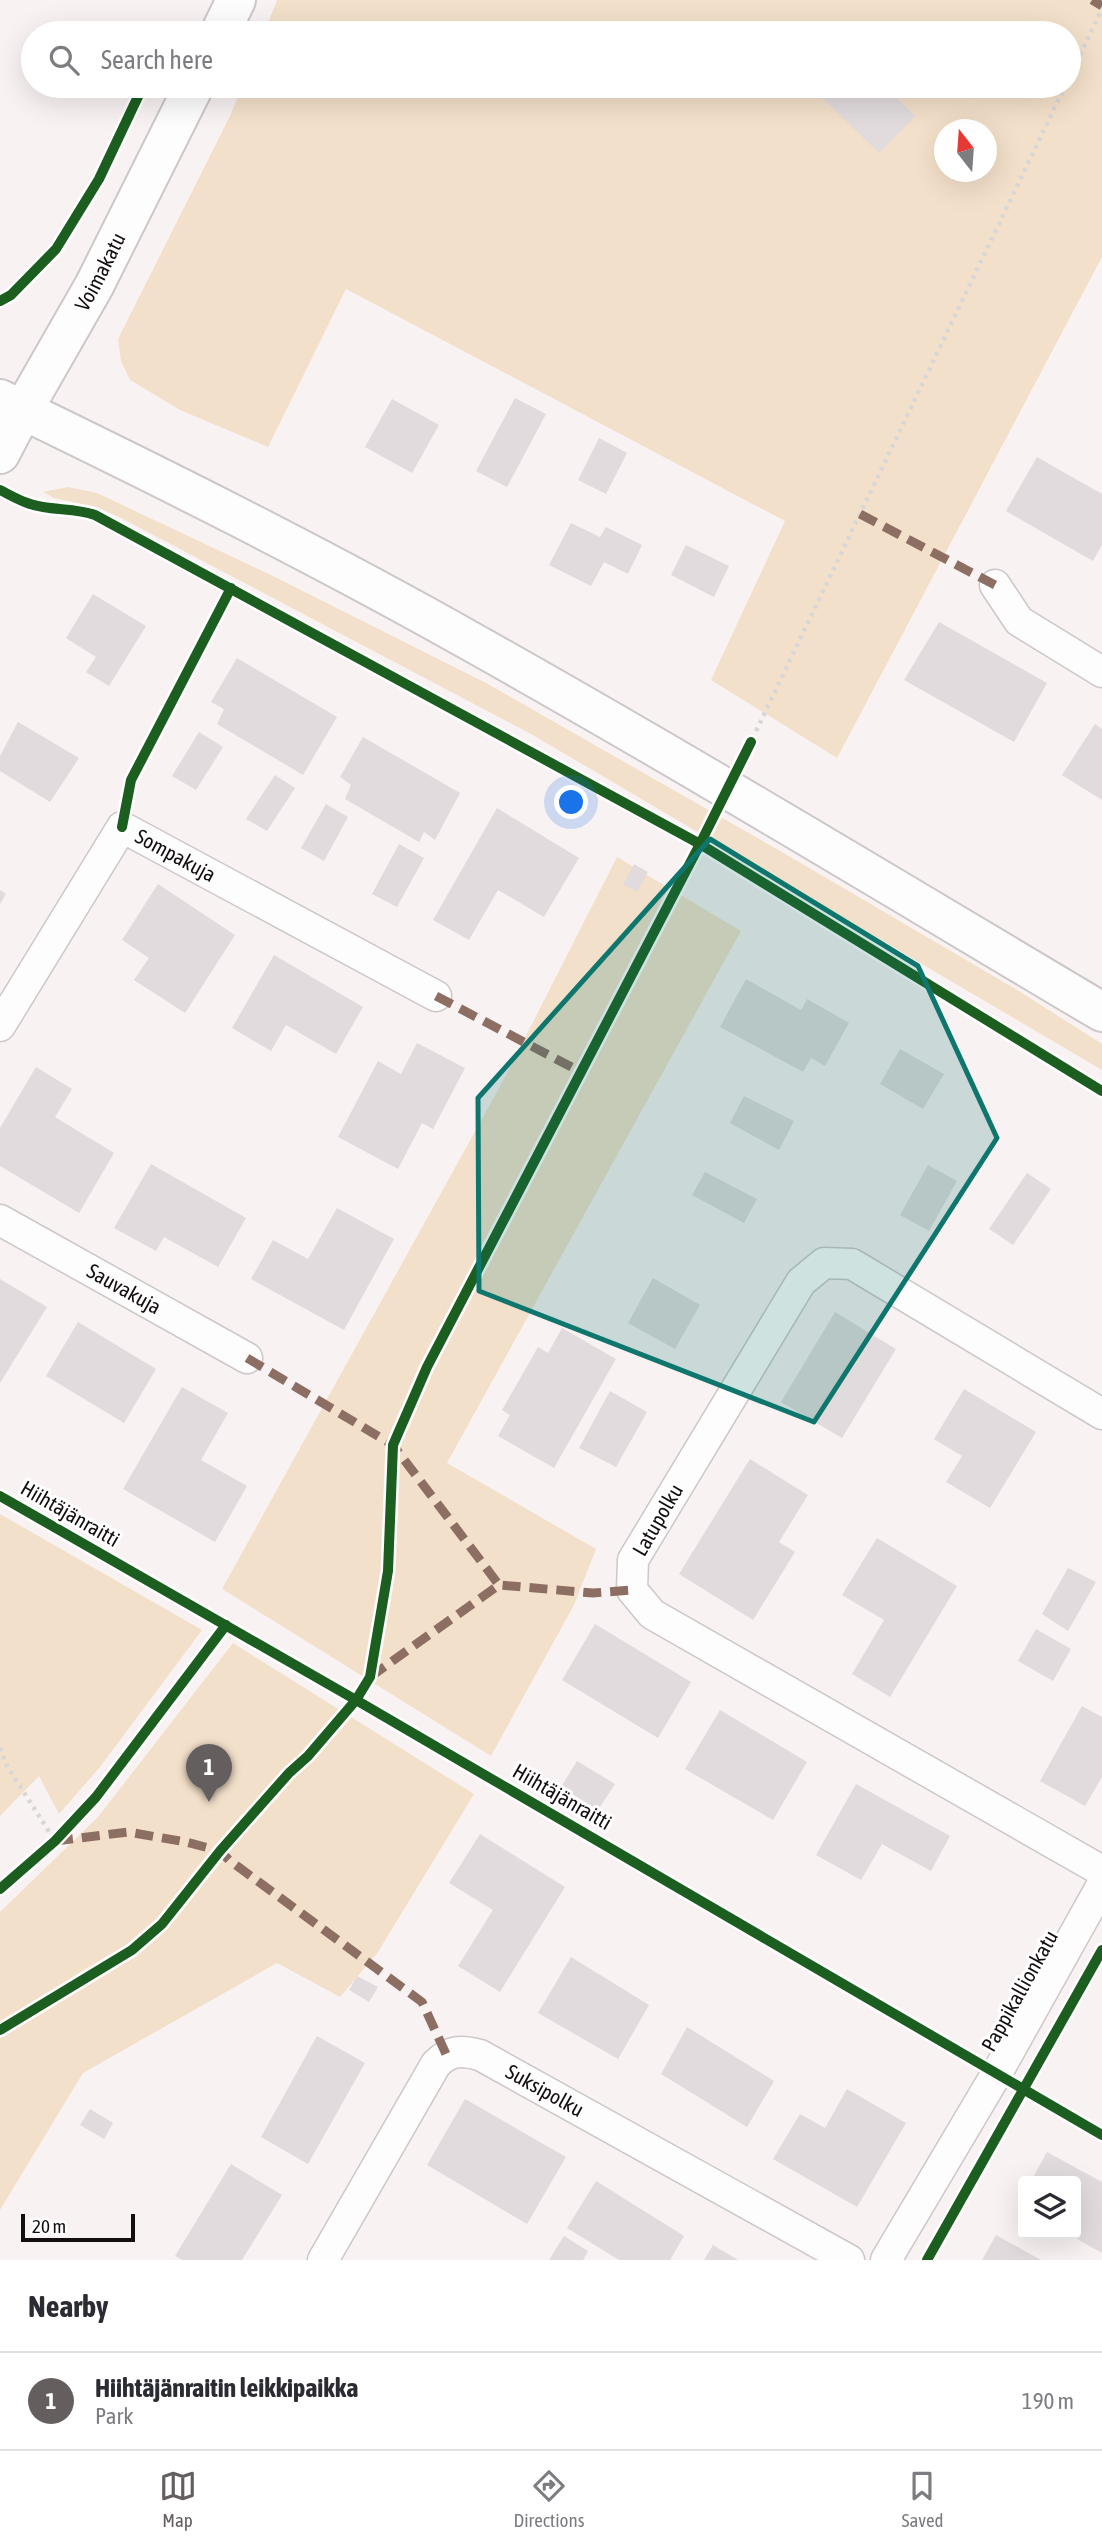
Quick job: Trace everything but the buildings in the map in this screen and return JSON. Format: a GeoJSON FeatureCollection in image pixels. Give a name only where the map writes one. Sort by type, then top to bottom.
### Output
{"type":"FeatureCollection","features":[{"type":"Feature","properties":{"kind":"street"},"geometry":{"type":"LineString","coordinates":[[226,21],[236,0]]}},
{"type":"Feature","properties":{"kind":"street","name":"Voimakatu"},"geometry":{"type":"LineString","coordinates":[[0,454],[11,404],[94,286],[188,98]]}},
{"type":"Feature","properties":{"kind":"street"},"geometry":{"type":"LineString","coordinates":[[11,404],[288,542],[478,645],[1102,1012]]}},
{"type":"Feature","properties":{"kind":"street"},"geometry":{"type":"LineString","coordinates":[[995,585],[1019,621],[1102,671]]}},
{"type":"Feature","properties":{"kind":"street","name":"Sompakuja"},"geometry":{"type":"LineString","coordinates":[[0,1026],[122,827],[436,996]]}},
{"type":"Feature","properties":{"kind":"street","name":"Sauvakuja"},"geometry":{"type":"LineString","coordinates":[[0,1220],[247,1358]]}},
{"type":"Feature","properties":{"kind":"street","name":"Latupolku"},"geometry":{"type":"LineString","coordinates":[[1102,1414],[852,1264],[824,1263],[801,1282],[634,1560],[632,1590],[652,1614],[1102,1871]]}},
{"type":"Feature","properties":{"kind":"street","name":"Pappikallionkatu"},"geometry":{"type":"LineString","coordinates":[[886,2260],[997,2073],[1102,1885]]}},
{"type":"Feature","properties":{"kind":"street","name":"Suksipolku"},"geometry":{"type":"LineString","coordinates":[[323,2260],[436,2064],[446,2054],[462,2050],[480,2055],[849,2260]]}},
{"type":"Feature","properties":{"kind":"path"},"geometry":{"type":"LineString","coordinates":[[1081,53],[1102,9]]}},
{"type":"Feature","properties":{"kind":"path"},"geometry":{"type":"LineString","coordinates":[[0,2030],[132,1950],[162,1924],[220,1851],[289,1773],[308,1756],[350,1697],[370,1677],[388,1571],[393,1445],[427,1367],[728,790],[1059,98]]}},
{"type":"Feature","properties":{"kind":"path"},"geometry":{"type":"LineString","coordinates":[[688,838],[712,852]]}},
{"type":"Feature","properties":{"kind":"path"},"geometry":{"type":"LineString","coordinates":[[350,1697],[368,1707]]}},
{"type":"Feature","properties":{"kind":"path"},"geometry":{"type":"LineString","coordinates":[[0,1748],[7,1766],[59,1837],[46,1849]]}},
{"type":"Feature","properties":{"kind":"highlighted area"},"geometry":{"type":"Polygon","coordinates":[[[710,839],[918,966],[997,1138],[814,1422],[479,1291],[478,1098],[710,839]]]}},
{"type":"Feature","properties":{"kind":"shaded area"},"geometry":{"type":"Polygon","coordinates":[[[277,0],[1102,0],[1102,257],[837,758],[711,680],[785,521],[346,289],[268,447],[180,410],[130,380],[121,361],[118,339],[237,98],[1081,98],[1081,21],[269,21],[277,0]]]}},
{"type":"Feature","properties":{"kind":"shaded area"},"geometry":{"type":"Polygon","coordinates":[[[68,487],[97,493],[275,577],[486,683],[1019,991],[1102,1044],[1102,1070],[531,734],[123,519],[97,507],[54,498],[43,492],[68,487]]]}},
{"type":"Feature","properties":{"kind":"shaded area"},"geometry":{"type":"Polygon","coordinates":[[[617,857],[741,931],[447,1463],[596,1549],[574,1605],[491,1756],[222,1589],[504,1079],[617,857]]]}},
{"type":"Feature","properties":{"kind":"shaded area"},"geometry":{"type":"Polygon","coordinates":[[[0,1514],[202,1630],[100,1767],[59,1814],[39,1776],[0,1816],[0,1514]]]}},
{"type":"Feature","properties":{"kind":"shaded area"},"geometry":{"type":"Polygon","coordinates":[[[233,1643],[474,1794],[378,1952],[340,1997],[277,1963],[83,2073],[0,2210],[0,1912],[98,1817],[233,1643]]]}},
{"type":"Feature","properties":{"kind":"marked path"},"geometry":{"type":"LineString","coordinates":[[1092,0],[1102,6]]}},
{"type":"Feature","properties":{"kind":"marked path"},"geometry":{"type":"LineString","coordinates":[[860,514],[995,585]]}},
{"type":"Feature","properties":{"kind":"marked path"},"geometry":{"type":"LineString","coordinates":[[436,996],[581,1072]]}},
{"type":"Feature","properties":{"kind":"marked path"},"geometry":{"type":"LineString","coordinates":[[247,1358],[393,1445],[499,1585]]}},
{"type":"Feature","properties":{"kind":"marked path"},"geometry":{"type":"LineString","coordinates":[[370,1677],[499,1585],[593,1593],[632,1590]]}},
{"type":"Feature","properties":{"kind":"marked path"},"geometry":{"type":"LineString","coordinates":[[55,1841],[128,1832],[220,1851],[422,2002],[446,2054]]}},
{"type":"Feature","properties":{"kind":"cycle path"},"geometry":{"type":"LineString","coordinates":[[0,301],[11,295],[56,249],[99,179],[137,98]]}},
{"type":"Feature","properties":{"kind":"cycle path"},"geometry":{"type":"LineString","coordinates":[[0,490],[37,506],[95,515],[700,844],[1102,1091]]}},
{"type":"Feature","properties":{"kind":"cycle path"},"geometry":{"type":"LineString","coordinates":[[122,827],[131,780],[231,588]]}},
{"type":"Feature","properties":{"kind":"cycle path"},"geometry":{"type":"LineString","coordinates":[[0,2030],[132,1950],[162,1924],[220,1851],[356,1700],[370,1677],[388,1571],[393,1445],[427,1367],[751,742]]}},
{"type":"Feature","properties":{"kind":"cycle path","name":"Hiihtäjänraitti"},"geometry":{"type":"LineString","coordinates":[[0,1496],[356,1700],[1102,2135]]}},
{"type":"Feature","properties":{"kind":"cycle path"},"geometry":{"type":"LineString","coordinates":[[0,1889],[55,1841],[96,1797],[226,1625]]}},
{"type":"Feature","properties":{"kind":"cycle path"},"geometry":{"type":"LineString","coordinates":[[927,2260],[1102,1950]]}},
{"type":"Feature","properties":{"kind":"place","name":"Hiihtäjänraitin leikkipaikka"},"geometry":{"type":"Point","coordinates":[209,1802]}}]}
